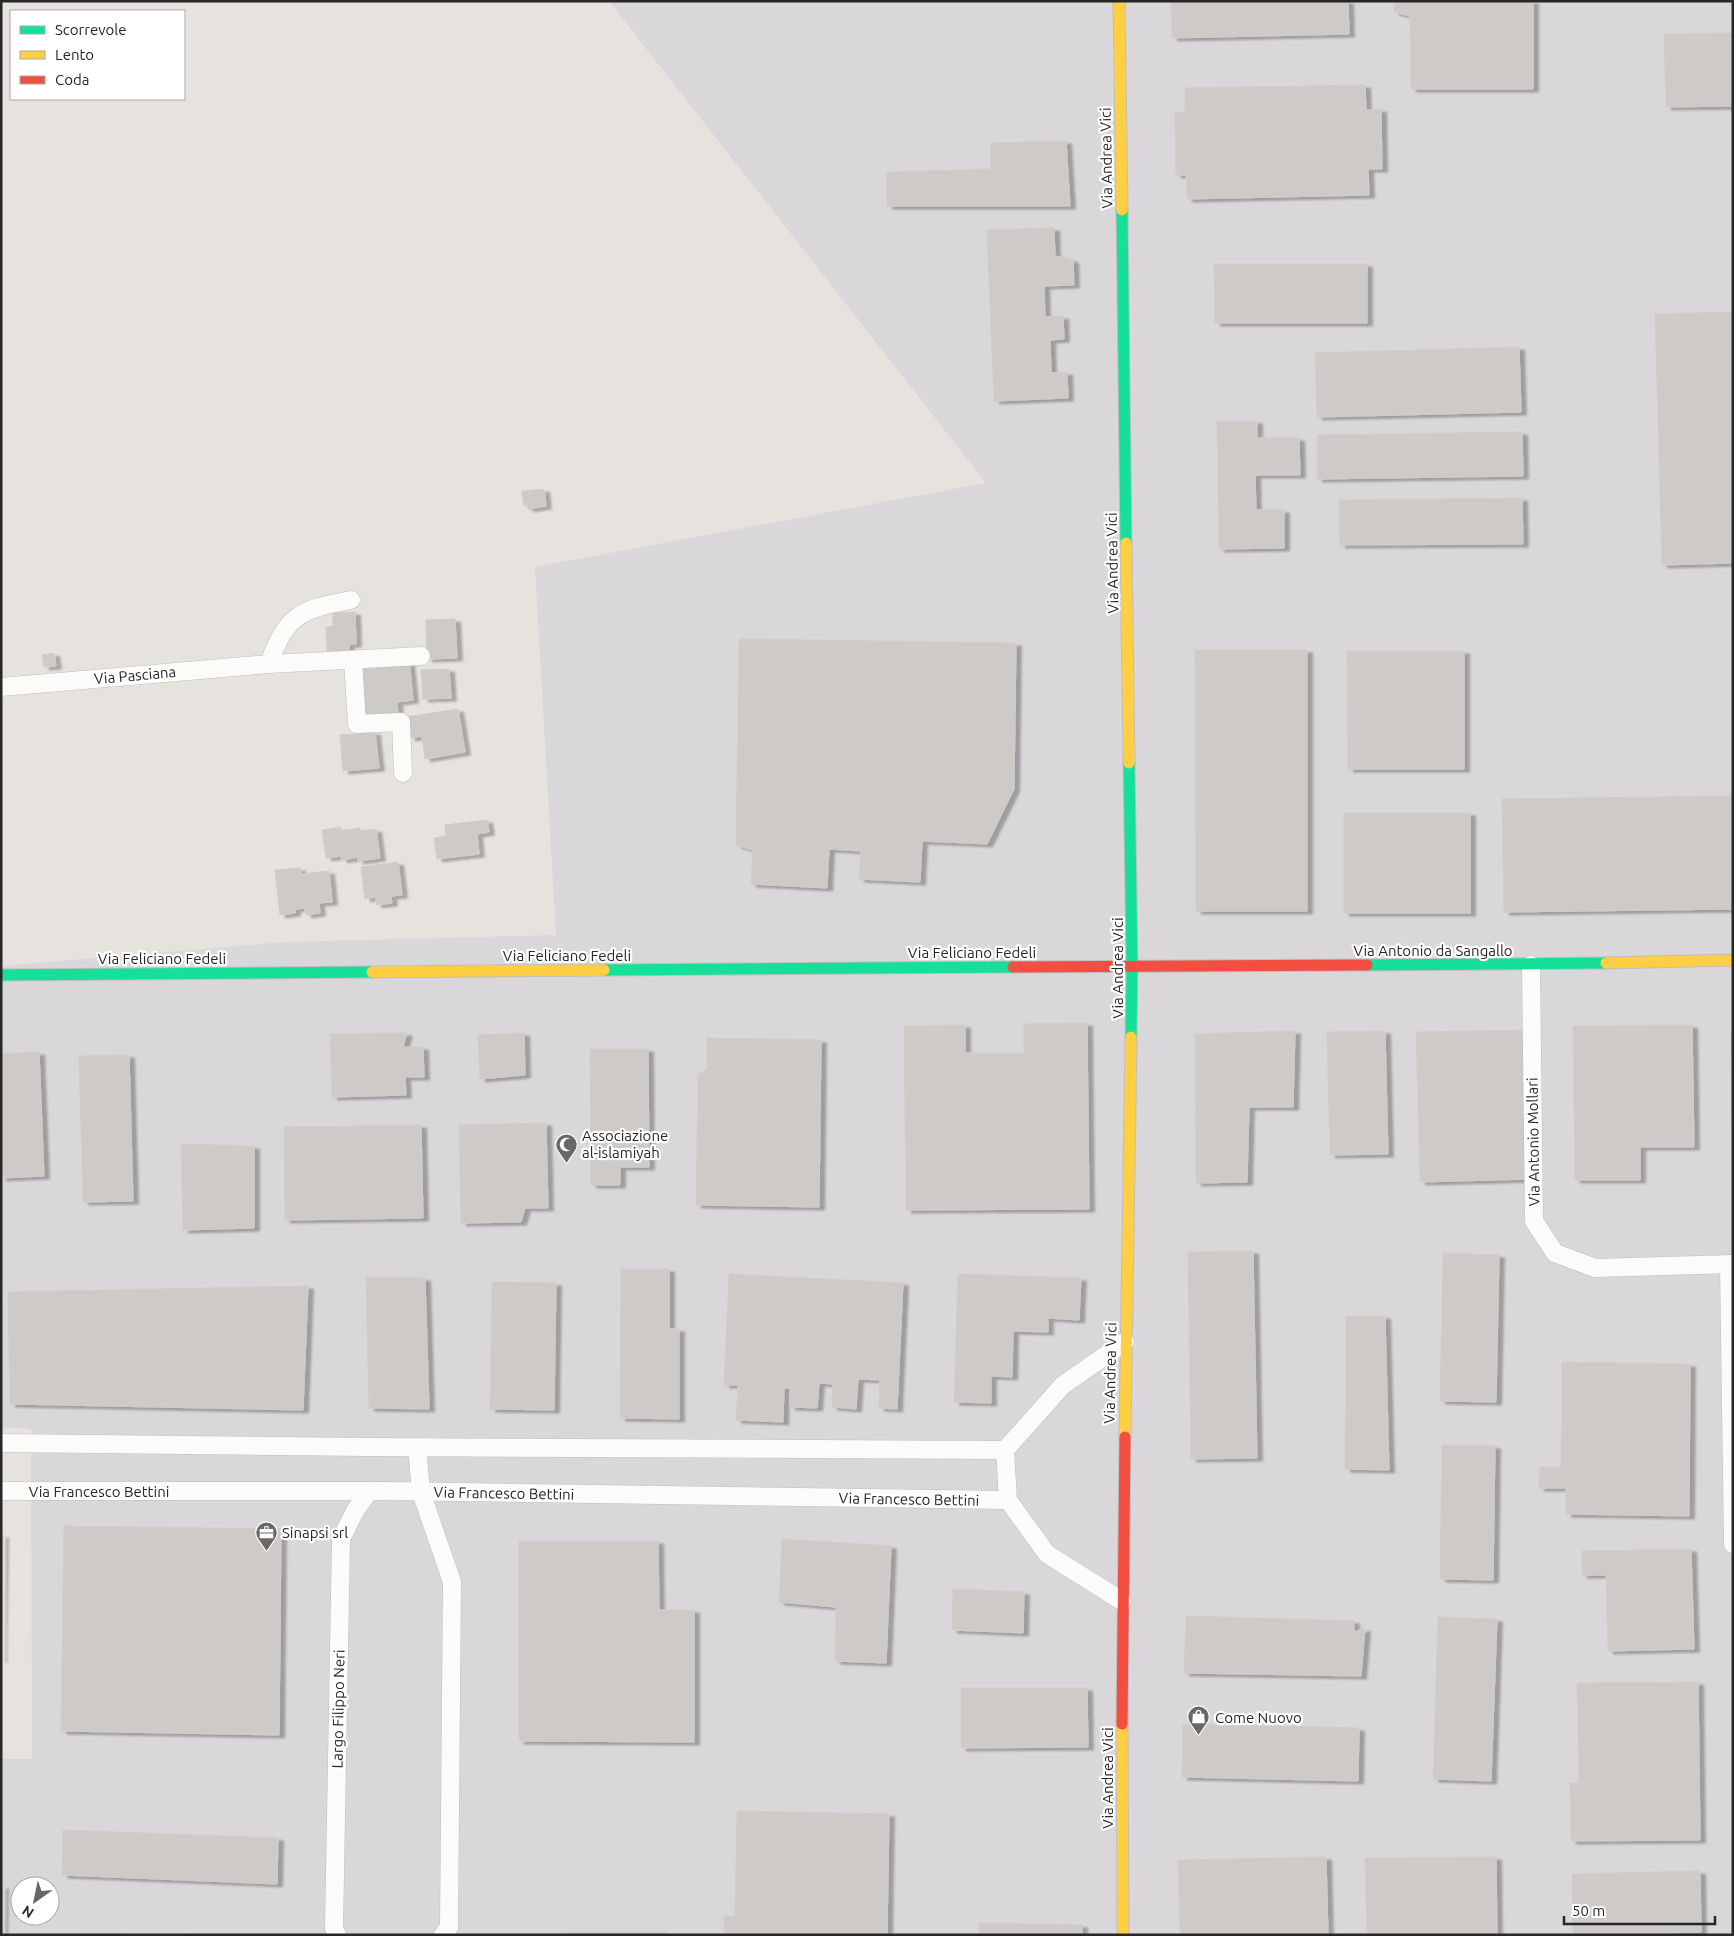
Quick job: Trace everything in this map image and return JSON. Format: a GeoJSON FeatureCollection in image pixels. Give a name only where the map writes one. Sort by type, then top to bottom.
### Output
{"type":"FeatureCollection","features":[{"type":"Feature","properties":{"kind":"street","name":"Via Andrea Vici"},"geometry":{"type":"LineString","coordinates":[[1119,1],[1132,966],[1122,1601],[1123,1935]]}},
{"type":"Feature","properties":{"kind":"street"},"geometry":{"type":"LineString","coordinates":[[269,664],[283,632],[296,618],[318,606],[351,600]]}},
{"type":"Feature","properties":{"kind":"street","name":"Via Pasciana"},"geometry":{"type":"LineString","coordinates":[[1,687],[269,664],[421,656]]}},
{"type":"Feature","properties":{"kind":"street"},"geometry":{"type":"LineString","coordinates":[[353,660],[356,724],[400,722],[404,773]]}},
{"type":"Feature","properties":{"kind":"street","name":"Via Antonio da Sangallo"},"geometry":{"type":"LineString","coordinates":[[1132,966],[1531,965],[1733,960]]}},
{"type":"Feature","properties":{"kind":"street","name":"Via Antonio Mollari"},"geometry":{"type":"LineString","coordinates":[[1531,965],[1534,1221],[1555,1253],[1595,1268],[1731,1264]]}},
{"type":"Feature","properties":{"kind":"street","name":"Via Feliciano Fedeli"},"geometry":{"type":"LineString","coordinates":[[1,975],[1132,966]]}},
{"type":"Feature","properties":{"kind":"street"},"geometry":{"type":"LineString","coordinates":[[1731,1264],[1733,1544]]}},
{"type":"Feature","properties":{"kind":"street"},"geometry":{"type":"LineString","coordinates":[[1122,1601],[1047,1554],[1008,1500],[1005,1450],[1063,1385],[1125,1342]]}},
{"type":"Feature","properties":{"kind":"street"},"geometry":{"type":"LineString","coordinates":[[1,1443],[1005,1450]]}},
{"type":"Feature","properties":{"kind":"street"},"geometry":{"type":"LineString","coordinates":[[417,1447],[421,1492],[452,1582],[449,1928],[443,1935]]}},
{"type":"Feature","properties":{"kind":"street","name":"Via Francesco Bettini"},"geometry":{"type":"LineString","coordinates":[[1,1491],[369,1491],[1008,1500]]}},
{"type":"Feature","properties":{"kind":"street","name":"Largo Filippo Neri"},"geometry":{"type":"LineString","coordinates":[[337,1935],[334,1928],[341,1539],[354,1511],[369,1491]]}},
{"type":"Feature","properties":{"kind":"shaded area"},"geometry":{"type":"Polygon","coordinates":[[[609,1],[1733,1],[1733,1935],[1,1935],[1,1759],[32,1759],[31,1429],[1,1427],[1,966],[285,942],[556,935],[535,567],[986,483],[609,1]]]}},
{"type":"Feature","properties":{"kind":"building"},"geometry":{"type":"Polygon","coordinates":[[[1171,1],[1348,1],[1349,34],[1172,38],[1171,1]]]}},
{"type":"Feature","properties":{"kind":"building"},"geometry":{"type":"Polygon","coordinates":[[[1394,1],[1533,1],[1533,89],[1411,89],[1410,16],[1394,12],[1394,1]]]}},
{"type":"Feature","properties":{"kind":"building"},"geometry":{"type":"Polygon","coordinates":[[[1733,33],[1733,106],[1666,107],[1664,34],[1733,33]]]}},
{"type":"Feature","properties":{"kind":"building"},"geometry":{"type":"Polygon","coordinates":[[[1365,85],[1366,110],[1381,109],[1382,169],[1368,169],[1369,195],[1187,199],[1186,175],[1176,175],[1175,113],[1185,112],[1185,88],[1365,85]]]}},
{"type":"Feature","properties":{"kind":"building"},"geometry":{"type":"Polygon","coordinates":[[[1066,141],[1070,206],[887,206],[887,172],[991,169],[991,143],[1066,141]]]}},
{"type":"Feature","properties":{"kind":"building"},"geometry":{"type":"Polygon","coordinates":[[[1054,228],[1055,256],[1073,260],[1074,285],[1044,286],[1045,317],[1063,316],[1064,339],[1050,340],[1051,373],[1067,372],[1068,398],[994,401],[987,230],[1054,228]]]}},
{"type":"Feature","properties":{"kind":"building"},"geometry":{"type":"Polygon","coordinates":[[[1214,264],[1367,264],[1367,323],[1215,323],[1214,264]]]}},
{"type":"Feature","properties":{"kind":"building"},"geometry":{"type":"Polygon","coordinates":[[[1733,312],[1733,563],[1662,565],[1655,314],[1733,312]]]}},
{"type":"Feature","properties":{"kind":"building"},"geometry":{"type":"Polygon","coordinates":[[[1519,347],[1521,412],[1317,417],[1315,353],[1519,347]]]}},
{"type":"Feature","properties":{"kind":"building"},"geometry":{"type":"Polygon","coordinates":[[[1217,421],[1257,421],[1257,438],[1299,438],[1300,475],[1255,475],[1256,510],[1284,510],[1284,548],[1219,549],[1217,421]]]}},
{"type":"Feature","properties":{"kind":"building"},"geometry":{"type":"Polygon","coordinates":[[[1522,432],[1523,476],[1317,479],[1317,435],[1522,432]]]}},
{"type":"Feature","properties":{"kind":"building"},"geometry":{"type":"Polygon","coordinates":[[[544,489],[546,506],[528,509],[527,505],[524,506],[522,491],[544,489]]]}},
{"type":"Feature","properties":{"kind":"building"},"geometry":{"type":"Polygon","coordinates":[[[1522,498],[1523,544],[1340,545],[1339,500],[1522,498]]]}},
{"type":"Feature","properties":{"kind":"building"},"geometry":{"type":"Polygon","coordinates":[[[355,612],[356,644],[349,644],[349,653],[327,653],[326,627],[333,626],[333,613],[355,612]]]}},
{"type":"Feature","properties":{"kind":"building"},"geometry":{"type":"Polygon","coordinates":[[[455,619],[457,658],[427,659],[426,620],[455,619]]]}},
{"type":"Feature","properties":{"kind":"building"},"geometry":{"type":"Polygon","coordinates":[[[739,639],[1016,643],[1014,789],[987,844],[922,841],[920,882],[859,879],[861,851],[829,849],[827,888],[751,884],[753,850],[736,845],[739,639]]]}},
{"type":"Feature","properties":{"kind":"building"},"geometry":{"type":"Polygon","coordinates":[[[1195,650],[1307,650],[1307,911],[1196,911],[1195,650]]]}},
{"type":"Feature","properties":{"kind":"building"},"geometry":{"type":"Polygon","coordinates":[[[1347,651],[1464,651],[1464,769],[1348,769],[1347,651]]]}},
{"type":"Feature","properties":{"kind":"building"},"geometry":{"type":"Polygon","coordinates":[[[54,653],[56,666],[44,667],[42,655],[54,653]]]}},
{"type":"Feature","properties":{"kind":"building"},"geometry":{"type":"Polygon","coordinates":[[[409,660],[413,700],[397,702],[398,716],[360,719],[355,664],[409,660]]]}},
{"type":"Feature","properties":{"kind":"building"},"geometry":{"type":"Polygon","coordinates":[[[449,669],[451,698],[423,699],[421,670],[449,669]]]}},
{"type":"Feature","properties":{"kind":"building"},"geometry":{"type":"Polygon","coordinates":[[[458,709],[465,752],[425,759],[422,736],[410,738],[406,717],[458,709]]]}},
{"type":"Feature","properties":{"kind":"building"},"geometry":{"type":"Polygon","coordinates":[[[375,732],[379,768],[343,771],[340,735],[375,732]]]}},
{"type":"Feature","properties":{"kind":"building"},"geometry":{"type":"Polygon","coordinates":[[[1733,796],[1733,909],[1504,912],[1502,799],[1733,796]]]}},
{"type":"Feature","properties":{"kind":"building"},"geometry":{"type":"Polygon","coordinates":[[[1344,813],[1470,813],[1470,913],[1344,913],[1344,813]]]}},
{"type":"Feature","properties":{"kind":"building"},"geometry":{"type":"Polygon","coordinates":[[[487,820],[489,832],[477,834],[479,854],[437,859],[434,838],[446,836],[445,825],[487,820]]]}},
{"type":"Feature","properties":{"kind":"building"},"geometry":{"type":"Polygon","coordinates":[[[341,827],[340,831],[360,828],[360,831],[376,829],[380,858],[358,861],[358,857],[342,860],[341,856],[326,858],[322,830],[341,827]]]}},
{"type":"Feature","properties":{"kind":"building"},"geometry":{"type":"Polygon","coordinates":[[[398,862],[402,895],[391,896],[392,903],[376,905],[376,897],[365,899],[361,867],[398,862]]]}},
{"type":"Feature","properties":{"kind":"building"},"geometry":{"type":"Polygon","coordinates":[[[300,868],[301,874],[329,871],[332,902],[319,903],[320,913],[306,915],[305,908],[295,909],[295,913],[280,915],[275,870],[300,868]]]}},
{"type":"Feature","properties":{"kind":"building"},"geometry":{"type":"Polygon","coordinates":[[[1087,1023],[1089,1209],[906,1210],[904,1026],[965,1025],[965,1053],[1024,1053],[1024,1024],[1087,1023]]]}},
{"type":"Feature","properties":{"kind":"building"},"geometry":{"type":"Polygon","coordinates":[[[1692,1025],[1694,1147],[1640,1147],[1640,1180],[1575,1180],[1573,1026],[1692,1025]]]}},
{"type":"Feature","properties":{"kind":"building"},"geometry":{"type":"Polygon","coordinates":[[[1527,1030],[1531,1179],[1420,1182],[1416,1032],[1527,1030]]]}},
{"type":"Feature","properties":{"kind":"building"},"geometry":{"type":"Polygon","coordinates":[[[1295,1031],[1293,1107],[1249,1107],[1247,1182],[1196,1183],[1195,1034],[1295,1031]]]}},
{"type":"Feature","properties":{"kind":"building"},"geometry":{"type":"Polygon","coordinates":[[[1385,1031],[1388,1154],[1330,1155],[1327,1032],[1385,1031]]]}},
{"type":"Feature","properties":{"kind":"building"},"geometry":{"type":"Polygon","coordinates":[[[407,1033],[403,1047],[423,1047],[424,1077],[405,1077],[406,1095],[332,1097],[330,1034],[407,1033]]]}},
{"type":"Feature","properties":{"kind":"building"},"geometry":{"type":"Polygon","coordinates":[[[524,1033],[525,1075],[480,1079],[478,1035],[524,1033]]]}},
{"type":"Feature","properties":{"kind":"building"},"geometry":{"type":"Polygon","coordinates":[[[1731,1033],[1733,1033],[1733,1138],[1732,1138],[1731,1033]]]}},
{"type":"Feature","properties":{"kind":"building"},"geometry":{"type":"Polygon","coordinates":[[[707,1038],[821,1040],[819,1207],[696,1205],[698,1074],[707,1069],[707,1038]]]}},
{"type":"Feature","properties":{"kind":"building"},"geometry":{"type":"Polygon","coordinates":[[[590,1049],[648,1049],[649,1167],[620,1167],[620,1185],[591,1185],[590,1049]]]}},
{"type":"Feature","properties":{"kind":"building"},"geometry":{"type":"Polygon","coordinates":[[[39,1052],[44,1176],[1,1178],[1,1054],[39,1052]]]}},
{"type":"Feature","properties":{"kind":"building"},"geometry":{"type":"Polygon","coordinates":[[[129,1055],[133,1201],[83,1202],[79,1056],[129,1055]]]}},
{"type":"Feature","properties":{"kind":"building"},"geometry":{"type":"Polygon","coordinates":[[[546,1123],[548,1208],[525,1208],[521,1222],[461,1223],[459,1125],[546,1123]]]}},
{"type":"Feature","properties":{"kind":"building"},"geometry":{"type":"Polygon","coordinates":[[[421,1125],[423,1218],[285,1220],[284,1127],[421,1125]]]}},
{"type":"Feature","properties":{"kind":"building"},"geometry":{"type":"Polygon","coordinates":[[[181,1144],[254,1146],[254,1228],[183,1230],[181,1144]]]}},
{"type":"Feature","properties":{"kind":"building"},"geometry":{"type":"Polygon","coordinates":[[[1253,1251],[1257,1458],[1191,1459],[1188,1252],[1253,1251]]]}},
{"type":"Feature","properties":{"kind":"building"},"geometry":{"type":"Polygon","coordinates":[[[1443,1253],[1499,1255],[1496,1402],[1440,1401],[1443,1253]]]}},
{"type":"Feature","properties":{"kind":"building"},"geometry":{"type":"Polygon","coordinates":[[[621,1269],[669,1269],[669,1329],[679,1329],[679,1419],[620,1418],[621,1269]]]}},
{"type":"Feature","properties":{"kind":"building"},"geometry":{"type":"Polygon","coordinates":[[[729,1274],[903,1283],[897,1409],[879,1408],[880,1380],[858,1379],[856,1409],[832,1407],[833,1384],[819,1383],[817,1408],[790,1407],[790,1388],[784,1388],[783,1422],[736,1420],[738,1385],[724,1385],[729,1274]]]}},
{"type":"Feature","properties":{"kind":"building"},"geometry":{"type":"Polygon","coordinates":[[[958,1274],[1081,1278],[1079,1320],[1048,1318],[1048,1332],[1013,1331],[1012,1377],[991,1376],[991,1403],[954,1402],[958,1274]]]}},
{"type":"Feature","properties":{"kind":"building"},"geometry":{"type":"Polygon","coordinates":[[[366,1277],[425,1278],[429,1409],[369,1408],[366,1277]]]}},
{"type":"Feature","properties":{"kind":"building"},"geometry":{"type":"Polygon","coordinates":[[[492,1282],[556,1283],[554,1410],[490,1409],[492,1282]]]}},
{"type":"Feature","properties":{"kind":"building"},"geometry":{"type":"Polygon","coordinates":[[[308,1286],[303,1410],[10,1404],[8,1292],[308,1286]]]}},
{"type":"Feature","properties":{"kind":"building"},"geometry":{"type":"Polygon","coordinates":[[[1346,1316],[1385,1316],[1389,1470],[1345,1469],[1346,1316]]]}},
{"type":"Feature","properties":{"kind":"building"},"geometry":{"type":"Polygon","coordinates":[[[1562,1362],[1690,1364],[1689,1516],[1566,1514],[1566,1488],[1539,1488],[1540,1467],[1561,1467],[1562,1362]]]}},
{"type":"Feature","properties":{"kind":"building"},"geometry":{"type":"Polygon","coordinates":[[[1442,1445],[1495,1446],[1493,1580],[1440,1579],[1442,1445]]]}},
{"type":"Feature","properties":{"kind":"building"},"geometry":{"type":"Polygon","coordinates":[[[64,1526],[281,1529],[279,1735],[61,1731],[64,1526]]]}},
{"type":"Feature","properties":{"kind":"building"},"geometry":{"type":"Polygon","coordinates":[[[1,1535],[3,1535],[1,1660],[1,1535]]]}},
{"type":"Feature","properties":{"kind":"building"},"geometry":{"type":"Polygon","coordinates":[[[782,1539],[891,1546],[886,1663],[835,1661],[836,1607],[779,1602],[782,1539]]]}},
{"type":"Feature","properties":{"kind":"building"},"geometry":{"type":"Polygon","coordinates":[[[519,1541],[658,1541],[659,1610],[694,1610],[694,1742],[519,1741],[519,1541]]]}},
{"type":"Feature","properties":{"kind":"building"},"geometry":{"type":"Polygon","coordinates":[[[1691,1549],[1694,1649],[1608,1651],[1606,1575],[1582,1575],[1582,1551],[1691,1549]]]}},
{"type":"Feature","properties":{"kind":"building"},"geometry":{"type":"Polygon","coordinates":[[[953,1589],[1024,1592],[1023,1633],[952,1630],[953,1589]]]}},
{"type":"Feature","properties":{"kind":"building"},"geometry":{"type":"Polygon","coordinates":[[[1186,1616],[1354,1621],[1354,1632],[1365,1628],[1361,1676],[1184,1673],[1186,1616]]]}},
{"type":"Feature","properties":{"kind":"building"},"geometry":{"type":"Polygon","coordinates":[[[1438,1617],[1497,1619],[1491,1781],[1433,1779],[1438,1617]]]}},
{"type":"Feature","properties":{"kind":"building"},"geometry":{"type":"Polygon","coordinates":[[[1698,1682],[1700,1840],[1571,1841],[1570,1783],[1579,1783],[1577,1683],[1698,1682]]]}},
{"type":"Feature","properties":{"kind":"building"},"geometry":{"type":"Polygon","coordinates":[[[961,1688],[1087,1688],[1088,1747],[961,1748],[961,1688]]]}},
{"type":"Feature","properties":{"kind":"building"},"geometry":{"type":"Polygon","coordinates":[[[1183,1724],[1359,1728],[1358,1781],[1182,1777],[1183,1724]]]}},
{"type":"Feature","properties":{"kind":"building"},"geometry":{"type":"Polygon","coordinates":[[[737,1811],[889,1814],[887,1935],[724,1935],[724,1916],[735,1916],[737,1811]]]}},
{"type":"Feature","properties":{"kind":"building"},"geometry":{"type":"Polygon","coordinates":[[[63,1830],[278,1838],[277,1884],[62,1875],[63,1830]]]}},
{"type":"Feature","properties":{"kind":"building"},"geometry":{"type":"Polygon","coordinates":[[[1326,1857],[1328,1935],[1180,1935],[1178,1860],[1326,1857]]]}},
{"type":"Feature","properties":{"kind":"building"},"geometry":{"type":"Polygon","coordinates":[[[1496,1857],[1497,1935],[1367,1935],[1365,1858],[1496,1857]]]}},
{"type":"Feature","properties":{"kind":"building"},"geometry":{"type":"Polygon","coordinates":[[[1700,1871],[1701,1932],[1573,1935],[1572,1874],[1700,1871]]]}},
{"type":"Feature","properties":{"kind":"building"},"geometry":{"type":"Polygon","coordinates":[[[1,1886],[3,1886],[2,1935],[1,1935],[1,1886]]]}},
{"type":"Feature","properties":{"kind":"building"},"geometry":{"type":"Polygon","coordinates":[[[979,1923],[1082,1925],[1082,1935],[979,1935],[979,1923]]]}},
{"type":"Feature","properties":{"kind":"building"},"geometry":{"type":"Polygon","coordinates":[[[561,1932],[668,1932],[668,1935],[561,1935],[561,1932]]]}},
{"type":"Feature","properties":{"kind":"building"},"geometry":{"type":"Polygon","coordinates":[[[78,1933],[190,1934],[190,1935],[78,1935],[78,1933]]]}},
{"type":"Feature","properties":{"kind":"traffic: fast"},"geometry":{"type":"LineString","coordinates":[[1122,210],[1126,543]]}},
{"type":"Feature","properties":{"kind":"traffic: fast"},"geometry":{"type":"LineString","coordinates":[[1129,763],[1132,966],[1131,1037]]}},
{"type":"Feature","properties":{"kind":"traffic: fast"},"geometry":{"type":"LineString","coordinates":[[1367,965],[1606,963]]}},
{"type":"Feature","properties":{"kind":"traffic: fast"},"geometry":{"type":"LineString","coordinates":[[604,970],[1013,967]]}},
{"type":"Feature","properties":{"kind":"traffic: fast"},"geometry":{"type":"LineString","coordinates":[[1,975],[372,972]]}},
{"type":"Feature","properties":{"kind":"traffic: slow"},"geometry":{"type":"LineString","coordinates":[[1119,1],[1122,210]]}},
{"type":"Feature","properties":{"kind":"traffic: slow"},"geometry":{"type":"LineString","coordinates":[[1126,543],[1129,763]]}},
{"type":"Feature","properties":{"kind":"traffic: slow"},"geometry":{"type":"LineString","coordinates":[[1606,963],[1733,960]]}},
{"type":"Feature","properties":{"kind":"traffic: slow"},"geometry":{"type":"LineString","coordinates":[[372,972],[604,970]]}},
{"type":"Feature","properties":{"kind":"traffic: slow"},"geometry":{"type":"LineString","coordinates":[[1125,1437],[1131,1037]]}},
{"type":"Feature","properties":{"kind":"traffic: slow"},"geometry":{"type":"LineString","coordinates":[[1122,1724],[1123,1935]]}},
{"type":"Feature","properties":{"kind":"traffic: jam"},"geometry":{"type":"LineString","coordinates":[[1013,967],[1367,965]]}},
{"type":"Feature","properties":{"kind":"traffic: jam"},"geometry":{"type":"LineString","coordinates":[[1122,1724],[1125,1437]]}},
{"type":"Feature","properties":{"kind":"place","name":"Associazione al-islamiyah"},"geometry":{"type":"Point","coordinates":[566,1163]}},
{"type":"Feature","properties":{"kind":"place","name":"Sinapsi srl"},"geometry":{"type":"Point","coordinates":[266,1551]}},
{"type":"Feature","properties":{"kind":"place","name":"Come Nuovo"},"geometry":{"type":"Point","coordinates":[1199,1736]}}]}
